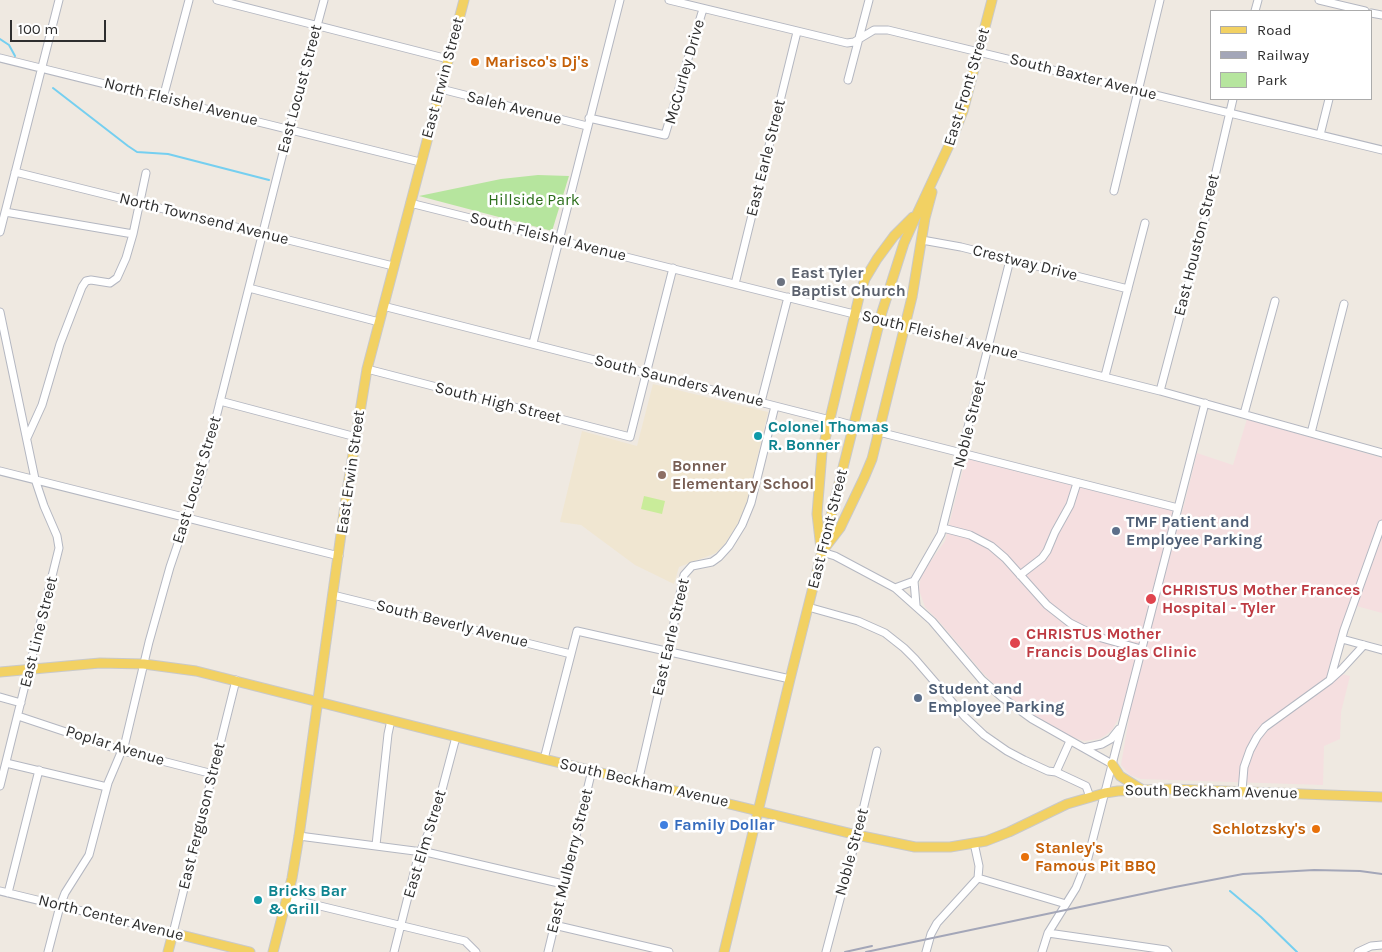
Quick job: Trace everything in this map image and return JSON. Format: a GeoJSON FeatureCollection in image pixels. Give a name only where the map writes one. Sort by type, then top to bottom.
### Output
{"type":"FeatureCollection","features":[{"type":"Feature","properties":{"kind":"main road","name":"East Erwin Street"},"geometry":{"type":"LineString","coordinates":[[273,952],[300,836],[333,595],[367,369],[464,0]]}},
{"type":"Feature","properties":{"kind":"main road","name":"East Front Street"},"geometry":{"type":"LineString","coordinates":[[724,952],[882,312],[896,265],[916,214],[938,170],[963,111],[992,0]]}},
{"type":"Feature","properties":{"kind":"main road"},"geometry":{"type":"LineString","coordinates":[[822,552],[840,528],[864,478],[879,432],[916,281],[925,218],[938,170]]}},
{"type":"Feature","properties":{"kind":"main road"},"geometry":{"type":"LineString","coordinates":[[822,552],[817,514],[820,462],[833,420],[859,315],[862,288],[870,270],[894,236],[916,214]]}},
{"type":"Feature","properties":{"kind":"main road","name":"South Beckham Avenue"},"geometry":{"type":"LineString","coordinates":[[0,672],[81,664],[144,664],[196,671],[638,782],[857,835],[916,847],[950,847],[996,838],[1056,809],[1105,793],[1170,789],[1382,797]]}},
{"type":"Feature","properties":{"kind":"main road"},"geometry":{"type":"LineString","coordinates":[[1112,764],[1120,776],[1141,790]]}},
{"type":"Feature","properties":{"kind":"main road","name":"East Ferguson Street"},"geometry":{"type":"LineString","coordinates":[[168,952],[173,933]]}},
{"type":"Feature","properties":{"kind":"main road","name":"North Center Avenue"},"geometry":{"type":"LineString","coordinates":[[173,933],[250,952]]}},
{"type":"Feature","properties":{"kind":"street"},"geometry":{"type":"LineString","coordinates":[[0,232],[59,0]]}},
{"type":"Feature","properties":{"kind":"street"},"geometry":{"type":"LineString","coordinates":[[163,98],[189,0]]}},
{"type":"Feature","properties":{"kind":"street"},"geometry":{"type":"LineString","coordinates":[[217,0],[448,59]]}},
{"type":"Feature","properties":{"kind":"street","name":"East Locust Street"},"geometry":{"type":"LineString","coordinates":[[48,952],[60,906],[65,893],[88,856],[107,787],[123,751],[170,567],[202,473],[289,129],[324,0]]}},
{"type":"Feature","properties":{"kind":"street"},"geometry":{"type":"LineString","coordinates":[[533,343],[586,126],[620,0]]}},
{"type":"Feature","properties":{"kind":"street","name":"South Baxter Avenue"},"geometry":{"type":"LineString","coordinates":[[669,0],[843,43],[858,40],[868,32],[884,30],[980,51],[1382,150]]}},
{"type":"Feature","properties":{"kind":"street"},"geometry":{"type":"LineString","coordinates":[[848,80],[869,0]]}},
{"type":"Feature","properties":{"kind":"street"},"geometry":{"type":"LineString","coordinates":[[1114,191],[1160,0]]}},
{"type":"Feature","properties":{"kind":"street"},"geometry":{"type":"LineString","coordinates":[[1319,0],[1351,10]]}},
{"type":"Feature","properties":{"kind":"street","name":"McCurley Drive"},"geometry":{"type":"LineString","coordinates":[[589,118],[666,135],[703,9]]}},
{"type":"Feature","properties":{"kind":"street","name":"East Earle Street"},"geometry":{"type":"LineString","coordinates":[[735,284],[797,32]]}},
{"type":"Feature","properties":{"kind":"street","name":"North Fleishel Avenue"},"geometry":{"type":"LineString","coordinates":[[0,58],[420,162]]}},
{"type":"Feature","properties":{"kind":"street","name":"Saleh Avenue"},"geometry":{"type":"LineString","coordinates":[[441,89],[586,126]]}},
{"type":"Feature","properties":{"kind":"street","name":"East Houston Street"},"geometry":{"type":"LineString","coordinates":[[1160,391],[1200,240],[1233,100]]}},
{"type":"Feature","properties":{"kind":"street"},"geometry":{"type":"LineString","coordinates":[[1320,135],[1329,100]]}},
{"type":"Feature","properties":{"kind":"street","name":"North Townsend Avenue"},"geometry":{"type":"LineString","coordinates":[[15,172],[393,266]]}},
{"type":"Feature","properties":{"kind":"street"},"geometry":{"type":"LineString","coordinates":[[27,438],[42,405],[60,344],[82,287],[86,281],[110,282],[117,278],[126,258],[146,173]]}},
{"type":"Feature","properties":{"kind":"street","name":"South Fleishel Avenue"},"geometry":{"type":"LineString","coordinates":[[410,203],[1106,376],[1382,453]]}},
{"type":"Feature","properties":{"kind":"street"},"geometry":{"type":"LineString","coordinates":[[5,212],[132,234]]}},
{"type":"Feature","properties":{"kind":"street"},"geometry":{"type":"LineString","coordinates":[[1106,376],[1145,223]]}},
{"type":"Feature","properties":{"kind":"street","name":"Crestway Drive"},"geometry":{"type":"LineString","coordinates":[[922,240],[961,247],[1128,288]]}},
{"type":"Feature","properties":{"kind":"street","name":"Noble Street"},"geometry":{"type":"LineString","coordinates":[[914,582],[938,543],[943,528],[1010,260]]}},
{"type":"Feature","properties":{"kind":"street"},"geometry":{"type":"LineString","coordinates":[[646,373],[673,268]]}},
{"type":"Feature","properties":{"kind":"street"},"geometry":{"type":"LineString","coordinates":[[249,288],[379,322]]}},
{"type":"Feature","properties":{"kind":"street"},"geometry":{"type":"LineString","coordinates":[[761,402],[788,297]]}},
{"type":"Feature","properties":{"kind":"street"},"geometry":{"type":"LineString","coordinates":[[1244,414],[1275,301]]}},
{"type":"Feature","properties":{"kind":"street"},"geometry":{"type":"LineString","coordinates":[[1311,433],[1344,304]]}},
{"type":"Feature","properties":{"kind":"street","name":"South Saunders Avenue"},"geometry":{"type":"LineString","coordinates":[[383,306],[1178,508]]}},
{"type":"Feature","properties":{"kind":"street","name":"East Line Street"},"geometry":{"type":"LineString","coordinates":[[0,312],[2,334],[35,479],[44,506],[58,536],[59,548],[0,786]]}},
{"type":"Feature","properties":{"kind":"street","name":"South High Street"},"geometry":{"type":"LineString","coordinates":[[367,369],[630,437],[646,373]]}},
{"type":"Feature","properties":{"kind":"street"},"geometry":{"type":"LineString","coordinates":[[220,401],[356,437]]}},
{"type":"Feature","properties":{"kind":"street"},"geometry":{"type":"LineString","coordinates":[[1042,952],[1048,933],[1066,904],[1085,866],[1205,403]]}},
{"type":"Feature","properties":{"kind":"street","name":"East Earle Street"},"geometry":{"type":"LineString","coordinates":[[638,782],[686,571],[692,566],[712,562],[719,557],[732,541],[745,518],[751,503],[775,406]]}},
{"type":"Feature","properties":{"kind":"street"},"geometry":{"type":"LineString","coordinates":[[0,471],[339,556]]}},
{"type":"Feature","properties":{"kind":"street"},"geometry":{"type":"LineString","coordinates":[[1020,575],[1042,558],[1047,551],[1070,505],[1077,483]]}},
{"type":"Feature","properties":{"kind":"street"},"geometry":{"type":"LineString","coordinates":[[1330,680],[1342,639],[1382,524]]}},
{"type":"Feature","properties":{"kind":"street"},"geometry":{"type":"LineString","coordinates":[[943,528],[970,535],[998,552],[1047,605],[1070,623],[1098,637],[1141,649]]}},
{"type":"Feature","properties":{"kind":"street"},"geometry":{"type":"LineString","coordinates":[[822,552],[835,556],[895,588],[932,621],[988,686],[1023,714],[1112,764]]}},
{"type":"Feature","properties":{"kind":"street"},"geometry":{"type":"LineString","coordinates":[[895,588],[914,582],[916,605]]}},
{"type":"Feature","properties":{"kind":"street","name":"South Beverly Avenue"},"geometry":{"type":"LineString","coordinates":[[333,595],[571,654]]}},
{"type":"Feature","properties":{"kind":"street"},"geometry":{"type":"LineString","coordinates":[[808,607],[858,621],[885,633],[915,659],[965,717],[984,735],[1015,756],[1086,786],[1090,797]]}},
{"type":"Feature","properties":{"kind":"street"},"geometry":{"type":"LineString","coordinates":[[544,759],[577,631],[790,679]]}},
{"type":"Feature","properties":{"kind":"street"},"geometry":{"type":"LineString","coordinates":[[1342,639],[1382,650]]}},
{"type":"Feature","properties":{"kind":"street"},"geometry":{"type":"LineString","coordinates":[[1242,791],[1244,767],[1250,750],[1265,727],[1330,680],[1342,670],[1364,645]]}},
{"type":"Feature","properties":{"kind":"street","name":"East Ferguson Street"},"geometry":{"type":"LineString","coordinates":[[173,933],[236,680]]}},
{"type":"Feature","properties":{"kind":"street"},"geometry":{"type":"LineString","coordinates":[[0,697],[21,703]]}},
{"type":"Feature","properties":{"kind":"street","name":"Poplar Avenue"},"geometry":{"type":"LineString","coordinates":[[18,716],[123,751],[213,774]]}},
{"type":"Feature","properties":{"kind":"street"},"geometry":{"type":"LineString","coordinates":[[376,845],[391,720]]}},
{"type":"Feature","properties":{"kind":"street"},"geometry":{"type":"LineString","coordinates":[[1084,748],[1111,739],[1121,726]]}},
{"type":"Feature","properties":{"kind":"street","name":"East Elm Street"},"geometry":{"type":"LineString","coordinates":[[394,952],[420,851],[434,820],[456,737]]}},
{"type":"Feature","properties":{"kind":"street"},"geometry":{"type":"LineString","coordinates":[[1056,772],[1070,741]]}},
{"type":"Feature","properties":{"kind":"street","name":"Noble Street"},"geometry":{"type":"LineString","coordinates":[[826,952],[877,751]]}},
{"type":"Feature","properties":{"kind":"street"},"geometry":{"type":"LineString","coordinates":[[6,763],[107,787]]}},
{"type":"Feature","properties":{"kind":"street"},"geometry":{"type":"LineString","coordinates":[[8,893],[40,770]]}},
{"type":"Feature","properties":{"kind":"street","name":"East Mulberry Street"},"geometry":{"type":"LineString","coordinates":[[548,952],[592,770]]}},
{"type":"Feature","properties":{"kind":"street"},"geometry":{"type":"LineString","coordinates":[[300,836],[420,851],[564,884]]}},
{"type":"Feature","properties":{"kind":"street"},"geometry":{"type":"LineString","coordinates":[[926,952],[933,929],[978,878],[979,866],[974,843]]}},
{"type":"Feature","properties":{"kind":"street"},"geometry":{"type":"LineString","coordinates":[[978,878],[1066,904]]}},
{"type":"Feature","properties":{"kind":"street","name":"North Center Avenue"},"geometry":{"type":"LineString","coordinates":[[0,891],[173,933]]}},
{"type":"Feature","properties":{"kind":"street"},"geometry":{"type":"LineString","coordinates":[[287,898],[464,941],[476,952]]}},
{"type":"Feature","properties":{"kind":"street"},"geometry":{"type":"LineString","coordinates":[[554,925],[669,952]]}},
{"type":"Feature","properties":{"kind":"street"},"geometry":{"type":"LineString","coordinates":[[1048,933],[1166,950],[1168,952]]}},
{"type":"Feature","properties":{"kind":"street"},"geometry":{"type":"LineString","coordinates":[[1358,952],[1372,946],[1382,945]]}},
{"type":"Feature","properties":{"kind":"shaded area","name":"Bonner Elementary School"},"geometry":{"type":"Polygon","coordinates":[[[653,384],[768,412],[747,503],[740,521],[724,545],[716,553],[679,567],[674,584],[635,565],[581,525],[560,522],[582,431],[637,446],[653,384]]]}},
{"type":"Feature","properties":{"kind":"shaded area","name":"CHRISTUS Mother Frances Hospital - Tyler"},"geometry":{"type":"Polygon","coordinates":[[[1247,419],[1382,458],[1382,613],[1349,604],[1328,671],[1350,676],[1341,712],[1340,739],[1324,746],[1323,785],[1141,779],[1130,775],[1121,765],[1129,719],[1120,716],[1112,730],[1106,735],[1099,739],[1084,741],[1072,737],[1026,710],[999,689],[982,672],[925,607],[919,590],[921,575],[945,541],[965,461],[968,459],[1182,513],[1197,453],[1233,465],[1247,419]]]}},
{"type":"Feature","properties":{"kind":"green space","name":"Hillside Park"},"geometry":{"type":"Polygon","coordinates":[[[538,175],[569,176],[552,231],[419,196],[501,179],[538,175]]]}},
{"type":"Feature","properties":{"kind":"green space"},"geometry":{"type":"Polygon","coordinates":[[[644,496],[665,501],[662,514],[641,509],[644,496]]]}},
{"type":"Feature","properties":{"kind":"waterway"},"geometry":{"type":"LineString","coordinates":[[0,39],[9,45],[15,56]]}},
{"type":"Feature","properties":{"kind":"waterway"},"geometry":{"type":"LineString","coordinates":[[53,88],[137,152],[168,154],[269,180]]}},
{"type":"Feature","properties":{"kind":"waterway"},"geometry":{"type":"LineString","coordinates":[[1230,891],[1261,917],[1297,952]]}},
{"type":"Feature","properties":{"kind":"railway"},"geometry":{"type":"LineString","coordinates":[[866,952],[1243,874],[1314,870],[1360,871],[1382,874]]}},
{"type":"Feature","properties":{"kind":"railway"},"geometry":{"type":"LineString","coordinates":[[845,952],[872,946]]}},
{"type":"Feature","properties":{"kind":"place","name":"Marisco's Dj's"},"geometry":{"type":"Point","coordinates":[475,62]}},
{"type":"Feature","properties":{"kind":"place","name":"East Tyler Baptist Church"},"geometry":{"type":"Point","coordinates":[781,282]}},
{"type":"Feature","properties":{"kind":"place","name":"Colonel Thomas R. Bonner"},"geometry":{"type":"Point","coordinates":[758,436]}},
{"type":"Feature","properties":{"kind":"place","name":"Bonner Elementary School"},"geometry":{"type":"Point","coordinates":[662,475]}},
{"type":"Feature","properties":{"kind":"place","name":"TMF Patient and Employee Parking"},"geometry":{"type":"Point","coordinates":[1116,531]}},
{"type":"Feature","properties":{"kind":"place","name":"CHRISTUS Mother Frances Hospital - Tyler"},"geometry":{"type":"Point","coordinates":[1151,599]}},
{"type":"Feature","properties":{"kind":"place","name":"CHRISTUS Mother Francis Douglas Clinic"},"geometry":{"type":"Point","coordinates":[1015,643]}},
{"type":"Feature","properties":{"kind":"place","name":"Student and Employee Parking"},"geometry":{"type":"Point","coordinates":[918,698]}},
{"type":"Feature","properties":{"kind":"place","name":"Family Dollar"},"geometry":{"type":"Point","coordinates":[664,825]}},
{"type":"Feature","properties":{"kind":"place","name":"Schlotzsky's"},"geometry":{"type":"Point","coordinates":[1316,829]}},
{"type":"Feature","properties":{"kind":"place","name":"Stanley's Famous Pit BBQ"},"geometry":{"type":"Point","coordinates":[1025,857]}},
{"type":"Feature","properties":{"kind":"place","name":"Bricks Bar & Grill"},"geometry":{"type":"Point","coordinates":[258,900]}}]}
